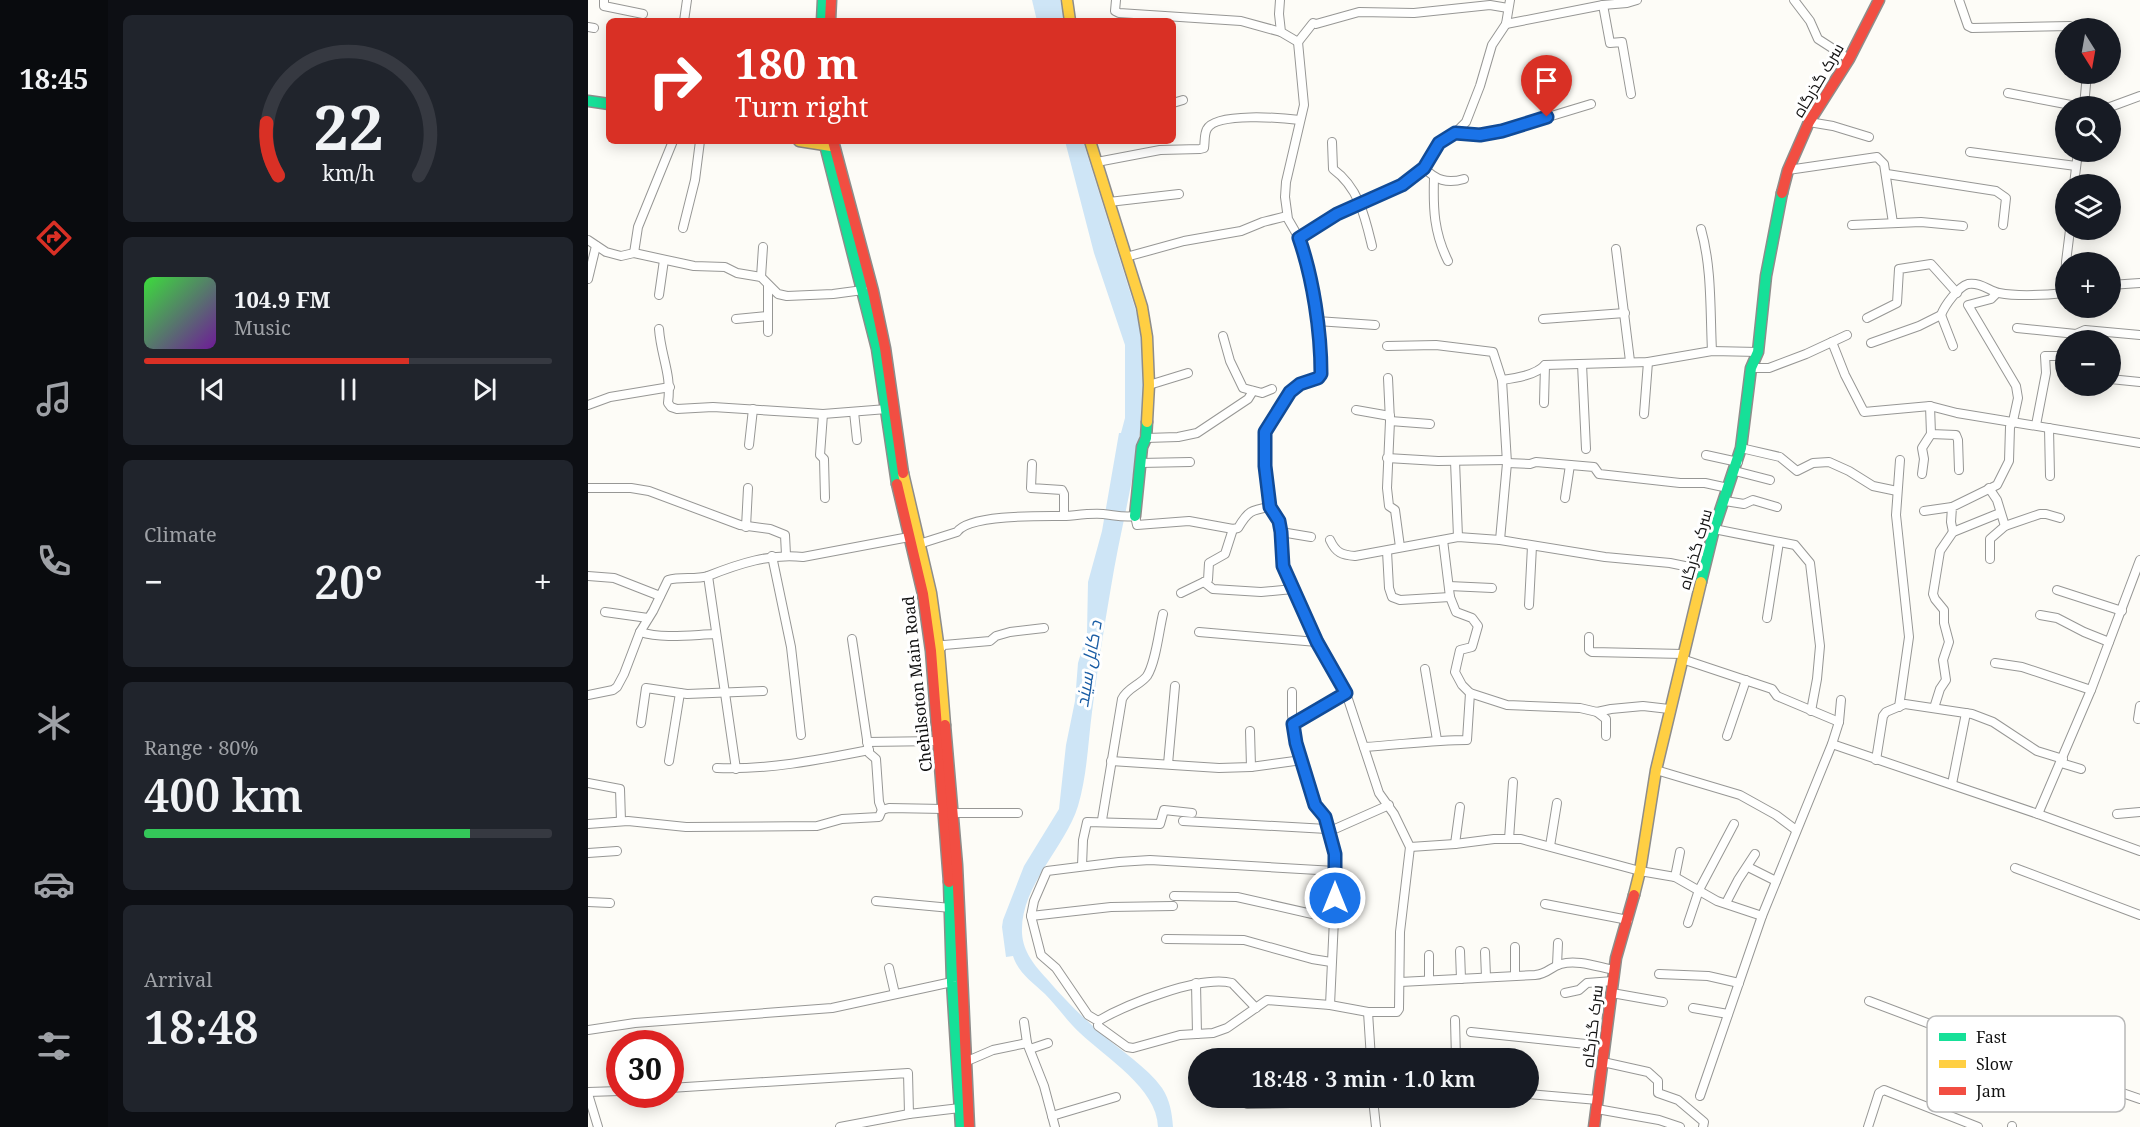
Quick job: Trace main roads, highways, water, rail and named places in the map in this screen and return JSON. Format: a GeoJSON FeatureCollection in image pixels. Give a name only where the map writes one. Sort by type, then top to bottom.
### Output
{"type":"FeatureCollection","features":[{"type":"Feature","properties":{"kind":"main road"},"geometry":{"type":"LineString","coordinates":[[822,18],[824,0]]}},
{"type":"Feature","properties":{"kind":"main road"},"geometry":{"type":"LineString","coordinates":[[830,18],[831,0]]}},
{"type":"Feature","properties":{"kind":"main road"},"geometry":{"type":"LineString","coordinates":[[1067,0],[1070,18]]}},
{"type":"Feature","properties":{"kind":"main road","name":"سرک گذرگاه"},"geometry":{"type":"LineString","coordinates":[[1594,1127],[1613,976],[1640,871],[1656,770],[1669,709],[1714,529],[1742,448],[1751,368],[1758,352],[1777,211],[1788,170],[1809,122],[1849,59],[1879,0]]}},
{"type":"Feature","properties":{"kind":"main road"},"geometry":{"type":"LineString","coordinates":[[588,101],[606,104]]}},
{"type":"Feature","properties":{"kind":"main road","name":"Chehilsoton Main Road"},"geometry":{"type":"LineString","coordinates":[[829,144],[877,349],[896,480],[931,593],[939,650],[948,811],[952,982],[961,1127]]}},
{"type":"Feature","properties":{"kind":"main road","name":"Chehilsoton Main Road"},"geometry":{"type":"LineString","coordinates":[[829,144],[873,291],[883,336],[923,594],[958,897],[969,1127]]}},
{"type":"Feature","properties":{"kind":"main road"},"geometry":{"type":"LineString","coordinates":[[1091,144],[1142,307],[1147,337],[1149,385],[1146,438],[1142,447],[1132,517]]}},
{"type":"Feature","properties":{"kind":"water"},"geometry":{"type":"Polygon","coordinates":[[[1032,0],[1060,0],[1064,18],[1036,18],[1032,0]]]}},
{"type":"Feature","properties":{"kind":"water","name":"د کابل سيند"},"geometry":{"type":"Polygon","coordinates":[[[1066,144],[1084,144],[1141,327],[1144,393],[1136,458],[1101,649],[1081,795],[1072,822],[1035,883],[1028,899],[1023,916],[1022,933],[1030,958],[1060,994],[1095,1028],[1149,1073],[1162,1088],[1170,1107],[1173,1127],[1158,1127],[1149,1099],[1140,1087],[1075,1028],[1022,973],[1013,956],[1006,957],[1002,927],[1024,866],[1059,809],[1066,745],[1075,701],[1078,663],[1087,633],[1088,582],[1102,531],[1119,433],[1121,433],[1125,418],[1125,345],[1094,253],[1066,144]]]}}]}
